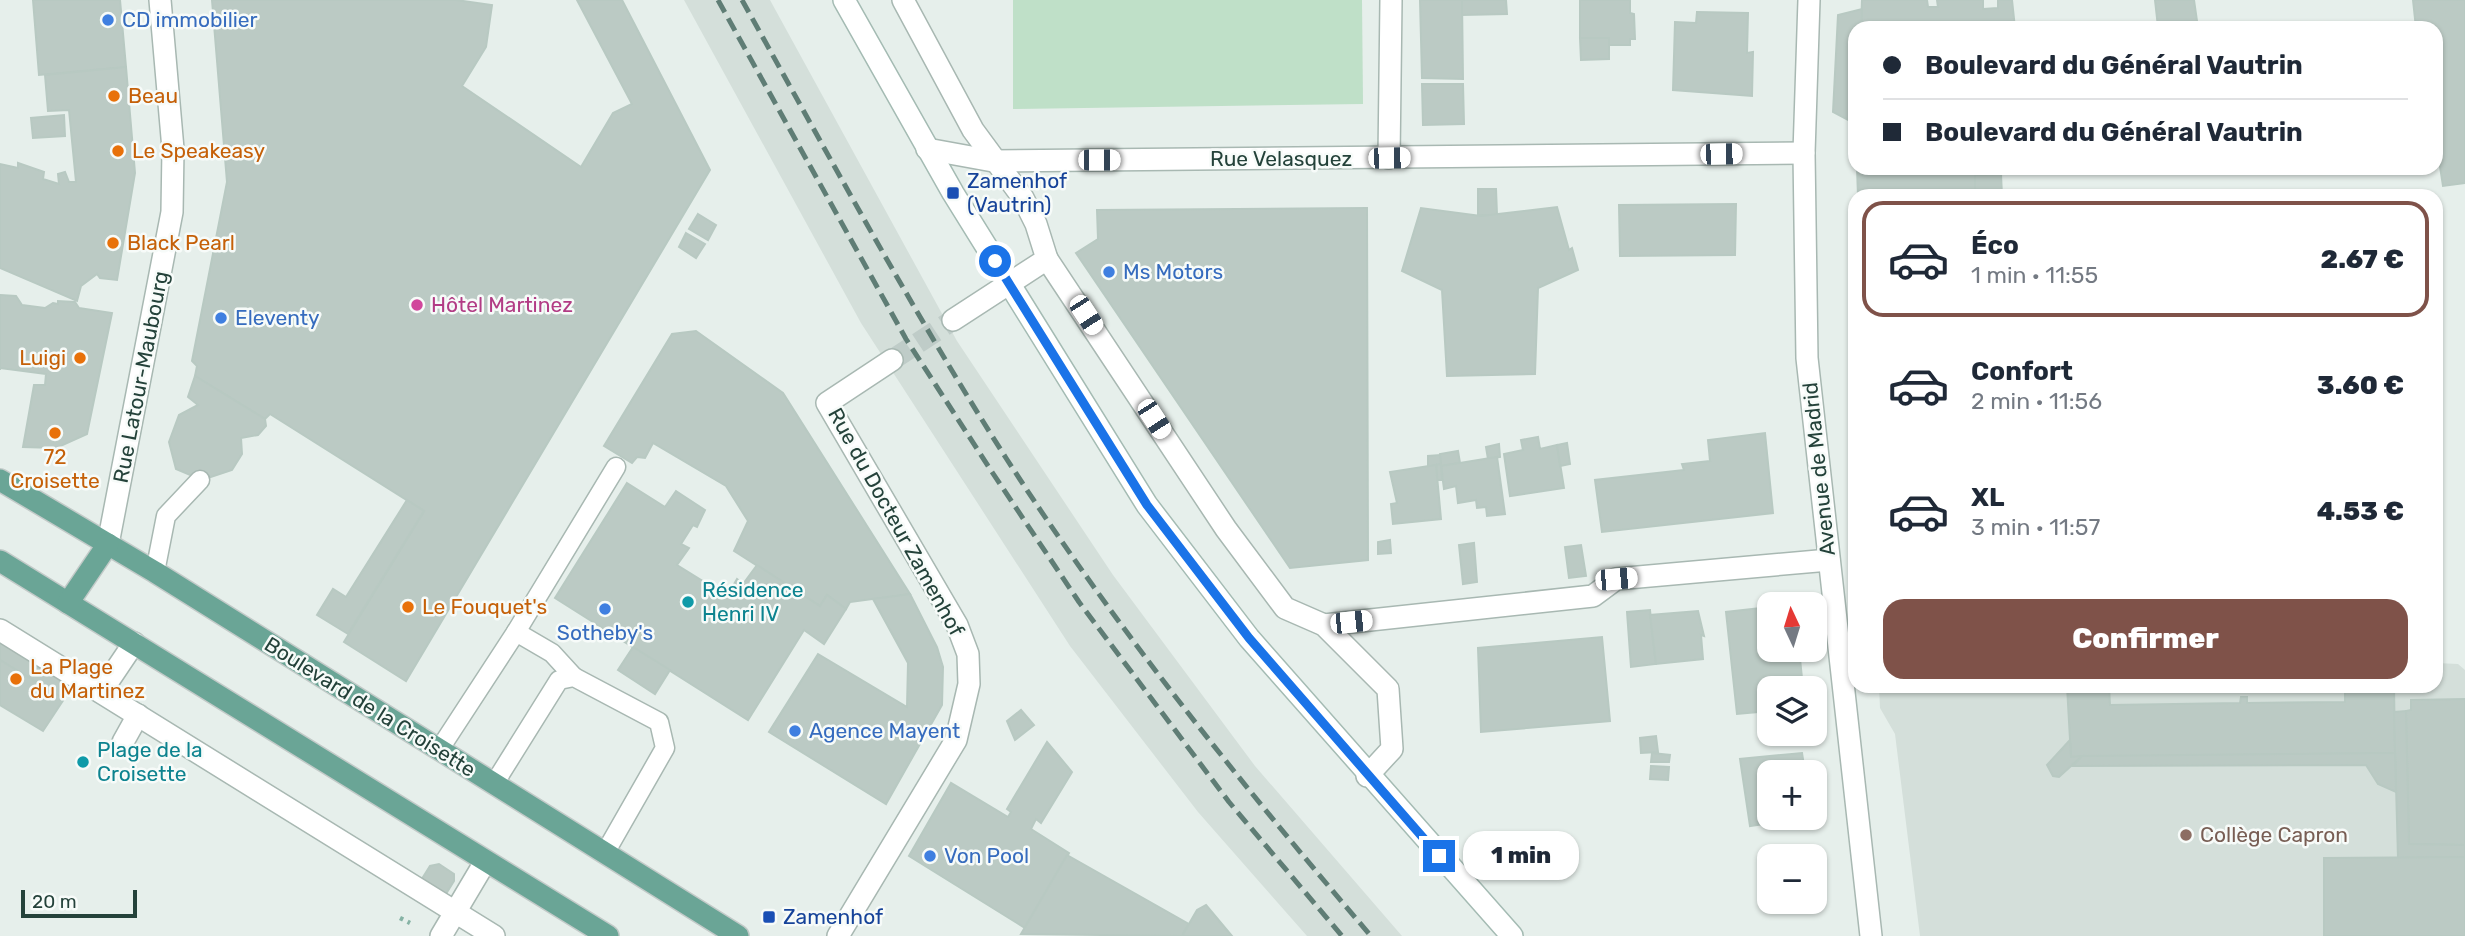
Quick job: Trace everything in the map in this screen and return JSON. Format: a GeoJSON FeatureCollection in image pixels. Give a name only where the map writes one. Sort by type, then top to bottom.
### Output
{"type":"FeatureCollection","features":[{"type":"Feature","properties":{"kind":"main road","name":"Boulevard de la Croisette"},"geometry":{"type":"LineString","coordinates":[[0,480],[155,572],[738,936]]}},
{"type":"Feature","properties":{"kind":"main road"},"geometry":{"type":"LineString","coordinates":[[68,603],[108,544]]}},
{"type":"Feature","properties":{"kind":"main road"},"geometry":{"type":"LineString","coordinates":[[0,561],[608,936]]}},
{"type":"Feature","properties":{"kind":"street","name":"Rue Latour-Maubourg"},"geometry":{"type":"LineString","coordinates":[[108,544],[172,212],[173,149],[160,0]]}},
{"type":"Feature","properties":{"kind":"street"},"geometry":{"type":"LineString","coordinates":[[844,0],[928,149],[1147,505],[1249,638],[1367,776],[1511,936]]}},
{"type":"Feature","properties":{"kind":"street"},"geometry":{"type":"LineString","coordinates":[[903,0],[973,130],[993,161],[1023,198],[1047,259],[1253,568],[1285,608],[1324,625],[1388,689],[1392,749],[1367,776]]}},
{"type":"Feature","properties":{"kind":"street"},"geometry":{"type":"LineString","coordinates":[[1389,158],[1391,0]]}},
{"type":"Feature","properties":{"kind":"street","name":"Avenue de Madrid"},"geometry":{"type":"LineString","coordinates":[[1809,0],[1804,153],[1807,358],[1871,936]]}},
{"type":"Feature","properties":{"kind":"street","name":"Rue Velasquez"},"geometry":{"type":"LineString","coordinates":[[928,149],[993,161],[1804,153]]}},
{"type":"Feature","properties":{"kind":"street"},"geometry":{"type":"LineString","coordinates":[[953,320],[1047,259]]}},
{"type":"Feature","properties":{"kind":"street","name":"Rue du Docteur Zamenhof"},"geometry":{"type":"LineString","coordinates":[[838,936],[956,740],[969,684],[968,654],[957,625],[827,402],[892,360]]}},
{"type":"Feature","properties":{"kind":"street"},"geometry":{"type":"LineString","coordinates":[[1324,625],[1593,596],[1616,579],[1829,560]]}},
{"type":"Feature","properties":{"kind":"street"},"geometry":{"type":"LineString","coordinates":[[0,630],[494,936]]}},
{"type":"Feature","properties":{"kind":"street"},"geometry":{"type":"LineString","coordinates":[[101,692],[134,643]]}},
{"type":"Feature","properties":{"kind":"street"},"geometry":{"type":"LineString","coordinates":[[123,742],[138,715]]}},
{"type":"Feature","properties":{"kind":"street"},"geometry":{"type":"LineString","coordinates":[[441,936],[485,862]]}},
{"type":"Feature","properties":{"kind":"lane"},"geometry":{"type":"LineString","coordinates":[[439,750],[516,632],[616,467]]}},
{"type":"Feature","properties":{"kind":"lane"},"geometry":{"type":"LineString","coordinates":[[155,572],[166,516],[200,480]]}},
{"type":"Feature","properties":{"kind":"lane"},"geometry":{"type":"LineString","coordinates":[[516,632],[552,653],[574,677],[659,722],[665,748],[605,853]]}},
{"type":"Feature","properties":{"kind":"lane"},"geometry":{"type":"LineString","coordinates":[[494,784],[559,680],[574,677]]}},
{"type":"Feature","properties":{"kind":"shaded area"},"geometry":{"type":"Polygon","coordinates":[[[684,0],[770,0],[957,341],[1113,575],[1255,766],[1402,936],[1307,936],[1198,812],[1070,646],[861,323],[684,0]]]}},
{"type":"Feature","properties":{"kind":"shaded area","name":"Collège Capron"},"geometry":{"type":"Polygon","coordinates":[[[2443,663],[2458,664],[2465,670],[2465,936],[1920,936],[1895,734],[1880,708],[1879,693],[2443,693],[2443,663]]]}},
{"type":"Feature","properties":{"kind":"green space"},"geometry":{"type":"Polygon","coordinates":[[[1013,0],[1362,0],[1363,104],[1013,109],[1013,0]]]}},
{"type":"Feature","properties":{"kind":"building"},"geometry":{"type":"Polygon","coordinates":[[[33,0],[120,0],[126,67],[39,75],[33,0]]]}},
{"type":"Feature","properties":{"kind":"building","name":"Hôtel Martinez"},"geometry":{"type":"Polygon","coordinates":[[[212,0],[456,0],[492,5],[486,47],[462,86],[581,167],[613,113],[632,104],[577,0],[622,0],[710,170],[406,681],[344,642],[424,511],[270,414],[265,419],[195,376],[197,366],[192,361],[227,182],[212,0]]]}},
{"type":"Feature","properties":{"kind":"building"},"geometry":{"type":"Polygon","coordinates":[[[1420,0],[1462,0],[1463,79],[1422,78],[1420,0]]]}},
{"type":"Feature","properties":{"kind":"building"},"geometry":{"type":"Polygon","coordinates":[[[1462,0],[1506,0],[1507,14],[1462,15],[1462,0]]]}},
{"type":"Feature","properties":{"kind":"building"},"geometry":{"type":"Polygon","coordinates":[[[1580,0],[1630,0],[1630,13],[1634,14],[1635,39],[1630,39],[1630,45],[1609,45],[1609,38],[1580,38],[1580,0]]]}},
{"type":"Feature","properties":{"kind":"building"},"geometry":{"type":"Polygon","coordinates":[[[1862,0],[1927,0],[1928,7],[1938,7],[1937,0],[1983,0],[1983,9],[1998,8],[1998,0],[2012,0],[2014,21],[1861,21],[1862,0]]]}},
{"type":"Feature","properties":{"kind":"building"},"geometry":{"type":"Polygon","coordinates":[[[2155,0],[2194,0],[2197,21],[2157,21],[2155,0]]]}},
{"type":"Feature","properties":{"kind":"building"},"geometry":{"type":"Polygon","coordinates":[[[2413,0],[2465,0],[2465,183],[2443,186],[2441,175],[2443,21],[2415,21],[2413,0]]]}},
{"type":"Feature","properties":{"kind":"building"},"geometry":{"type":"Polygon","coordinates":[[[1862,9],[1861,21],[1848,21],[1848,120],[1833,112],[1838,15],[1862,9]]]}},
{"type":"Feature","properties":{"kind":"building"},"geometry":{"type":"Polygon","coordinates":[[[1697,12],[1748,13],[1747,53],[1753,52],[1752,96],[1673,90],[1675,22],[1696,23],[1697,12]]]}},
{"type":"Feature","properties":{"kind":"building"},"geometry":{"type":"Polygon","coordinates":[[[1580,38],[1609,38],[1609,59],[1581,60],[1580,38]]]}},
{"type":"Feature","properties":{"kind":"building"},"geometry":{"type":"Polygon","coordinates":[[[126,67],[135,173],[117,280],[100,278],[97,274],[81,286],[77,301],[0,268],[0,164],[18,168],[18,163],[44,172],[43,179],[59,184],[58,174],[65,172],[69,182],[76,182],[69,110],[48,111],[45,75],[126,67]]]}},
{"type":"Feature","properties":{"kind":"building"},"geometry":{"type":"Polygon","coordinates":[[[1422,84],[1463,84],[1464,124],[1423,125],[1422,84]]]}},
{"type":"Feature","properties":{"kind":"building"},"geometry":{"type":"Polygon","coordinates":[[[64,115],[65,136],[33,138],[31,118],[64,115]]]}},
{"type":"Feature","properties":{"kind":"building"},"geometry":{"type":"Polygon","coordinates":[[[1857,175],[1975,175],[1975,189],[1858,189],[1857,175]]]}},
{"type":"Feature","properties":{"kind":"building"},"geometry":{"type":"Polygon","coordinates":[[[1975,175],[2001,175],[2002,189],[1975,189],[1975,175]]]}},
{"type":"Feature","properties":{"kind":"building"},"geometry":{"type":"Polygon","coordinates":[[[1478,189],[1496,189],[1497,215],[1478,215],[1478,189]]]}},
{"type":"Feature","properties":{"kind":"building"},"geometry":{"type":"Polygon","coordinates":[[[1736,204],[1735,255],[1620,256],[1619,205],[1736,204]]]}},
{"type":"Feature","properties":{"kind":"building"},"geometry":{"type":"Polygon","coordinates":[[[1557,207],[1569,250],[1572,248],[1578,270],[1538,288],[1535,374],[1447,376],[1442,290],[1402,271],[1421,208],[1481,216],[1557,207]]]}},
{"type":"Feature","properties":{"kind":"building"},"geometry":{"type":"Polygon","coordinates":[[[1367,208],[1368,560],[1290,568],[1076,253],[1098,239],[1097,210],[1367,208]]]}},
{"type":"Feature","properties":{"kind":"building"},"geometry":{"type":"Polygon","coordinates":[[[698,214],[716,225],[708,240],[689,229],[698,214]]]}},
{"type":"Feature","properties":{"kind":"building"},"geometry":{"type":"Polygon","coordinates":[[[686,233],[705,244],[696,258],[679,247],[686,233]]]}},
{"type":"Feature","properties":{"kind":"building"},"geometry":{"type":"Polygon","coordinates":[[[0,295],[16,296],[22,305],[45,308],[53,303],[58,304],[58,301],[75,302],[79,308],[112,313],[87,434],[56,448],[23,447],[34,385],[45,385],[46,374],[0,368],[0,295]]]}},
{"type":"Feature","properties":{"kind":"building"},"geometry":{"type":"Polygon","coordinates":[[[696,331],[783,393],[910,594],[850,602],[846,609],[827,595],[820,606],[734,551],[748,521],[726,486],[653,443],[645,458],[637,457],[632,463],[604,446],[672,334],[696,331]]]}},
{"type":"Feature","properties":{"kind":"building"},"geometry":{"type":"Polygon","coordinates":[[[195,376],[265,419],[266,426],[258,435],[241,438],[242,454],[232,470],[202,480],[176,469],[169,442],[179,415],[198,405],[188,397],[195,376]]]}},
{"type":"Feature","properties":{"kind":"building"},"geometry":{"type":"Polygon","coordinates":[[[1765,433],[1773,513],[1602,532],[1595,480],[1684,470],[1682,464],[1710,461],[1708,440],[1765,433]]]}},
{"type":"Feature","properties":{"kind":"building"},"geometry":{"type":"Polygon","coordinates":[[[1538,437],[1540,449],[1557,445],[1564,488],[1510,496],[1504,454],[1523,450],[1521,440],[1538,437]]]}},
{"type":"Feature","properties":{"kind":"building"},"geometry":{"type":"Polygon","coordinates":[[[1567,443],[1570,464],[1560,466],[1557,445],[1567,443]]]}},
{"type":"Feature","properties":{"kind":"building"},"geometry":{"type":"Polygon","coordinates":[[[1499,444],[1500,457],[1488,459],[1486,447],[1499,444]]]}},
{"type":"Feature","properties":{"kind":"building"},"geometry":{"type":"Polygon","coordinates":[[[1458,451],[1460,463],[1441,466],[1440,454],[1458,451]]]}},
{"type":"Feature","properties":{"kind":"building"},"geometry":{"type":"Polygon","coordinates":[[[1440,455],[1441,464],[1428,467],[1428,456],[1440,455]]]}},
{"type":"Feature","properties":{"kind":"building"},"geometry":{"type":"Polygon","coordinates":[[[1497,457],[1505,514],[1487,516],[1486,507],[1477,508],[1476,500],[1458,503],[1456,486],[1444,489],[1441,466],[1497,457]]]}},
{"type":"Feature","properties":{"kind":"building"},"geometry":{"type":"Polygon","coordinates":[[[1441,464],[1442,480],[1437,480],[1436,465],[1441,464]]]}},
{"type":"Feature","properties":{"kind":"building"},"geometry":{"type":"Polygon","coordinates":[[[1436,465],[1441,519],[1393,524],[1391,504],[1397,503],[1390,472],[1436,465]]]}},
{"type":"Feature","properties":{"kind":"building","name":"Résidence Henri IV"},"geometry":{"type":"Polygon","coordinates":[[[627,483],[665,507],[676,491],[705,510],[697,527],[693,525],[681,544],[689,548],[677,565],[727,596],[737,579],[743,584],[757,565],[820,606],[827,595],[846,609],[824,644],[804,630],[748,720],[555,598],[627,483]]]}},
{"type":"Feature","properties":{"kind":"building"},"geometry":{"type":"Polygon","coordinates":[[[407,500],[424,511],[348,634],[317,615],[333,589],[346,597],[407,500]]]}},
{"type":"Feature","properties":{"kind":"building"},"geometry":{"type":"Polygon","coordinates":[[[1390,540],[1391,553],[1378,554],[1378,542],[1390,540]]]}},
{"type":"Feature","properties":{"kind":"building"},"geometry":{"type":"Polygon","coordinates":[[[1474,543],[1477,582],[1463,584],[1459,545],[1474,543]]]}},
{"type":"Feature","properties":{"kind":"building"},"geometry":{"type":"Polygon","coordinates":[[[1581,545],[1586,576],[1569,578],[1565,547],[1581,545]]]}},
{"type":"Feature","properties":{"kind":"building"},"geometry":{"type":"Polygon","coordinates":[[[910,594],[937,647],[943,667],[942,705],[886,804],[769,732],[818,654],[907,707],[908,663],[873,599],[910,594]]]}},
{"type":"Feature","properties":{"kind":"building"},"geometry":{"type":"Polygon","coordinates":[[[1757,608],[1757,662],[1800,662],[1802,676],[1757,676],[1757,712],[1737,714],[1726,612],[1757,608]]]}},
{"type":"Feature","properties":{"kind":"building"},"geometry":{"type":"Polygon","coordinates":[[[1650,610],[1656,664],[1631,667],[1627,612],[1650,610]]]}},
{"type":"Feature","properties":{"kind":"building"},"geometry":{"type":"Polygon","coordinates":[[[1698,611],[1704,636],[1701,635],[1703,659],[1656,664],[1650,615],[1698,611]]]}},
{"type":"Feature","properties":{"kind":"building"},"geometry":{"type":"Polygon","coordinates":[[[1602,637],[1610,721],[1481,732],[1478,648],[1602,637]]]}},
{"type":"Feature","properties":{"kind":"building"},"geometry":{"type":"Polygon","coordinates":[[[0,641],[73,686],[64,699],[0,660],[0,641]]]}},
{"type":"Feature","properties":{"kind":"building"},"geometry":{"type":"Polygon","coordinates":[[[633,647],[670,670],[655,694],[618,670],[633,647]]]}},
{"type":"Feature","properties":{"kind":"building","name":"La Plage du Martinez"},"geometry":{"type":"Polygon","coordinates":[[[0,660],[64,699],[43,731],[0,705],[0,660]]]}},
{"type":"Feature","properties":{"kind":"building"},"geometry":{"type":"Polygon","coordinates":[[[2067,693],[2109,693],[2110,705],[2240,703],[2241,697],[2247,697],[2247,703],[2345,702],[2345,693],[2394,693],[2395,753],[2071,757],[2067,693]]]}},
{"type":"Feature","properties":{"kind":"building"},"geometry":{"type":"Polygon","coordinates":[[[2465,699],[2465,845],[2409,844],[2406,711],[2411,710],[2411,700],[2465,699]]]}},
{"type":"Feature","properties":{"kind":"building"},"geometry":{"type":"Polygon","coordinates":[[[1021,710],[1034,725],[1015,740],[1007,721],[1021,710]]]}},
{"type":"Feature","properties":{"kind":"building"},"geometry":{"type":"Polygon","coordinates":[[[2406,711],[2409,844],[2465,845],[2465,857],[2398,858],[2394,712],[2406,711]]]}},
{"type":"Feature","properties":{"kind":"building"},"geometry":{"type":"Polygon","coordinates":[[[1656,736],[1658,752],[1641,753],[1640,738],[1656,736]]]}},
{"type":"Feature","properties":{"kind":"building"},"geometry":{"type":"Polygon","coordinates":[[[2070,740],[2071,757],[2082,756],[2059,777],[2053,776],[2047,765],[2070,740]]]}},
{"type":"Feature","properties":{"kind":"building"},"geometry":{"type":"Polygon","coordinates":[[[1047,742],[1072,772],[1041,823],[1036,819],[1031,829],[1069,853],[1025,928],[909,856],[951,783],[1008,817],[1011,812],[1007,809],[1047,742]]]}},
{"type":"Feature","properties":{"kind":"building"},"geometry":{"type":"Polygon","coordinates":[[[1652,753],[1670,755],[1669,762],[1651,762],[1652,753]]]}},
{"type":"Feature","properties":{"kind":"building"},"geometry":{"type":"Polygon","coordinates":[[[1802,753],[1803,760],[1757,760],[1757,825],[1750,826],[1740,759],[1802,753]]]}},
{"type":"Feature","properties":{"kind":"building"},"geometry":{"type":"Polygon","coordinates":[[[2395,753],[2396,792],[2378,784],[2366,765],[2073,766],[2082,756],[2395,753]]]}},
{"type":"Feature","properties":{"kind":"building"},"geometry":{"type":"Polygon","coordinates":[[[1651,766],[1669,767],[1668,780],[1650,779],[1651,766]]]}},
{"type":"Feature","properties":{"kind":"building"},"geometry":{"type":"Polygon","coordinates":[[[1067,855],[1189,924],[1182,936],[1021,934],[1067,855]]]}},
{"type":"Feature","properties":{"kind":"building"},"geometry":{"type":"Polygon","coordinates":[[[2465,857],[2465,936],[2324,936],[2324,858],[2465,857]]]}},
{"type":"Feature","properties":{"kind":"building"},"geometry":{"type":"Polygon","coordinates":[[[439,864],[454,874],[454,881],[444,897],[420,882],[430,866],[439,864]]]}},
{"type":"Feature","properties":{"kind":"building"},"geometry":{"type":"Polygon","coordinates":[[[1206,905],[1232,936],[1182,936],[1197,910],[1206,905]]]}},
{"type":"Feature","properties":{"kind":"tunnel"},"geometry":{"type":"LineString","coordinates":[[892,360],[953,320]]}},
{"type":"Feature","properties":{"kind":"railway"},"geometry":{"type":"LineString","coordinates":[[718,0],[906,339],[992,472],[1079,602],[1229,802],[1342,936]]}},
{"type":"Feature","properties":{"kind":"railway"},"geometry":{"type":"LineString","coordinates":[[742,0],[937,345],[1048,521],[1135,643],[1227,763],[1371,936]]}},
{"type":"Feature","properties":{"kind":"place","name":"CD immobilier"},"geometry":{"type":"Point","coordinates":[108,20]}},
{"type":"Feature","properties":{"kind":"place","name":"Beau"},"geometry":{"type":"Point","coordinates":[114,96]}},
{"type":"Feature","properties":{"kind":"place","name":"Le Speakeasy"},"geometry":{"type":"Point","coordinates":[118,151]}},
{"type":"Feature","properties":{"kind":"place","name":"Zamenhof (Vautrin)"},"geometry":{"type":"Point","coordinates":[953,193]}},
{"type":"Feature","properties":{"kind":"place","name":"Black Pearl"},"geometry":{"type":"Point","coordinates":[113,243]}},
{"type":"Feature","properties":{"kind":"place","name":"Ms Motors"},"geometry":{"type":"Point","coordinates":[1109,272]}},
{"type":"Feature","properties":{"kind":"place","name":"Hôtel Martinez"},"geometry":{"type":"Point","coordinates":[417,305]}},
{"type":"Feature","properties":{"kind":"place","name":"Eleventy"},"geometry":{"type":"Point","coordinates":[221,318]}},
{"type":"Feature","properties":{"kind":"place","name":"Luigi"},"geometry":{"type":"Point","coordinates":[80,358]}},
{"type":"Feature","properties":{"kind":"place","name":"72 Croisette"},"geometry":{"type":"Point","coordinates":[55,433]}},
{"type":"Feature","properties":{"kind":"place","name":"Résidence Henri IV"},"geometry":{"type":"Point","coordinates":[688,602]}},
{"type":"Feature","properties":{"kind":"place","name":"Le Fouquet's"},"geometry":{"type":"Point","coordinates":[408,607]}},
{"type":"Feature","properties":{"kind":"place","name":"Sotheby's"},"geometry":{"type":"Point","coordinates":[605,609]}},
{"type":"Feature","properties":{"kind":"place","name":"La Plage du Martinez"},"geometry":{"type":"Point","coordinates":[16,679]}},
{"type":"Feature","properties":{"kind":"place","name":"Agence Mayent"},"geometry":{"type":"Point","coordinates":[795,731]}},
{"type":"Feature","properties":{"kind":"place","name":"Plage de la Croisette"},"geometry":{"type":"Point","coordinates":[83,762]}},
{"type":"Feature","properties":{"kind":"place","name":"Collège Capron"},"geometry":{"type":"Point","coordinates":[2186,835]}},
{"type":"Feature","properties":{"kind":"place","name":"Von Pool"},"geometry":{"type":"Point","coordinates":[930,856]}},
{"type":"Feature","properties":{"kind":"place","name":"Zamenhof"},"geometry":{"type":"Point","coordinates":[769,917]}},
{"type":"Feature","properties":{"kind":"route"},"geometry":{"type":"LineString","coordinates":[[995,261],[1147,505],[1249,638],[1439,856]]}}]}
